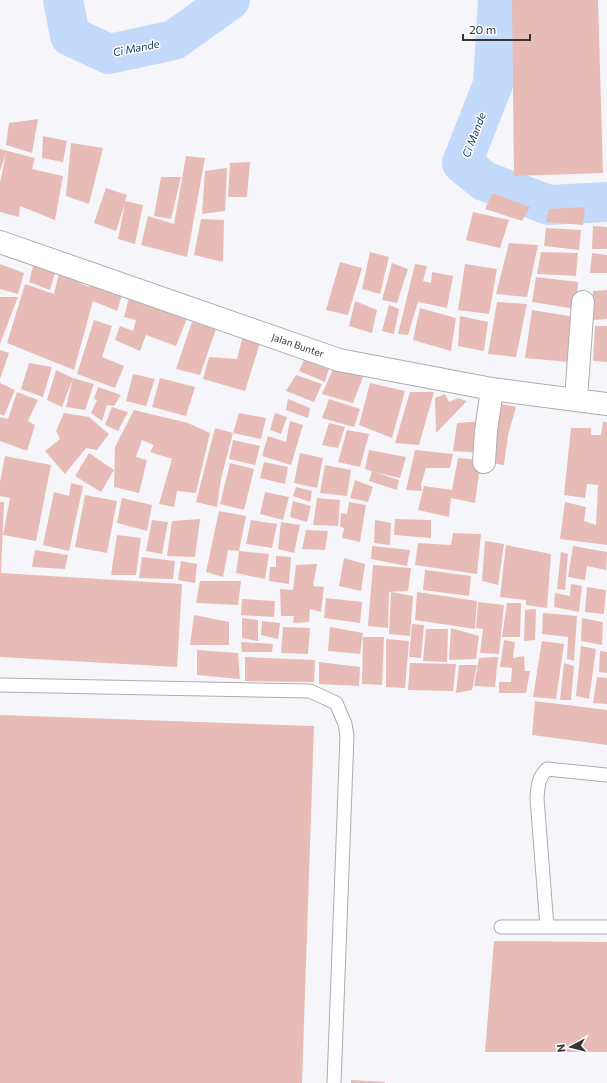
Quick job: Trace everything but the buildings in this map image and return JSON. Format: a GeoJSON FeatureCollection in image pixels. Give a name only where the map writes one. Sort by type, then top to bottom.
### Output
{"type":"FeatureCollection","features":[{"type":"Feature","properties":{"kind":"street","name":"Jalan Bunter"},"geometry":{"type":"LineString","coordinates":[[0,242],[339,360],[492,389],[607,404]]}},
{"type":"Feature","properties":{"kind":"street"},"geometry":{"type":"LineString","coordinates":[[576,399],[583,302]]}},
{"type":"Feature","properties":{"kind":"street"},"geometry":{"type":"LineString","coordinates":[[484,462],[486,431],[492,389]]}},
{"type":"Feature","properties":{"kind":"lane"},"geometry":{"type":"LineString","coordinates":[[0,685],[310,691],[336,703],[345,724],[347,736],[334,1083]]}},
{"type":"Feature","properties":{"kind":"lane"},"geometry":{"type":"LineString","coordinates":[[547,927],[537,798],[538,783],[541,775],[547,769],[607,774]]}},
{"type":"Feature","properties":{"kind":"lane"},"geometry":{"type":"LineString","coordinates":[[501,927],[607,927]]}},
{"type":"Feature","properties":{"kind":"waterway","name":"Ci Mande"},"geometry":{"type":"LineString","coordinates":[[63,0],[70,36],[109,54],[174,40],[230,0]]}},
{"type":"Feature","properties":{"kind":"waterway","name":"Ci Mande"},"geometry":{"type":"LineString","coordinates":[[498,0],[493,84],[462,163],[484,181],[549,205],[607,202]]}}]}
